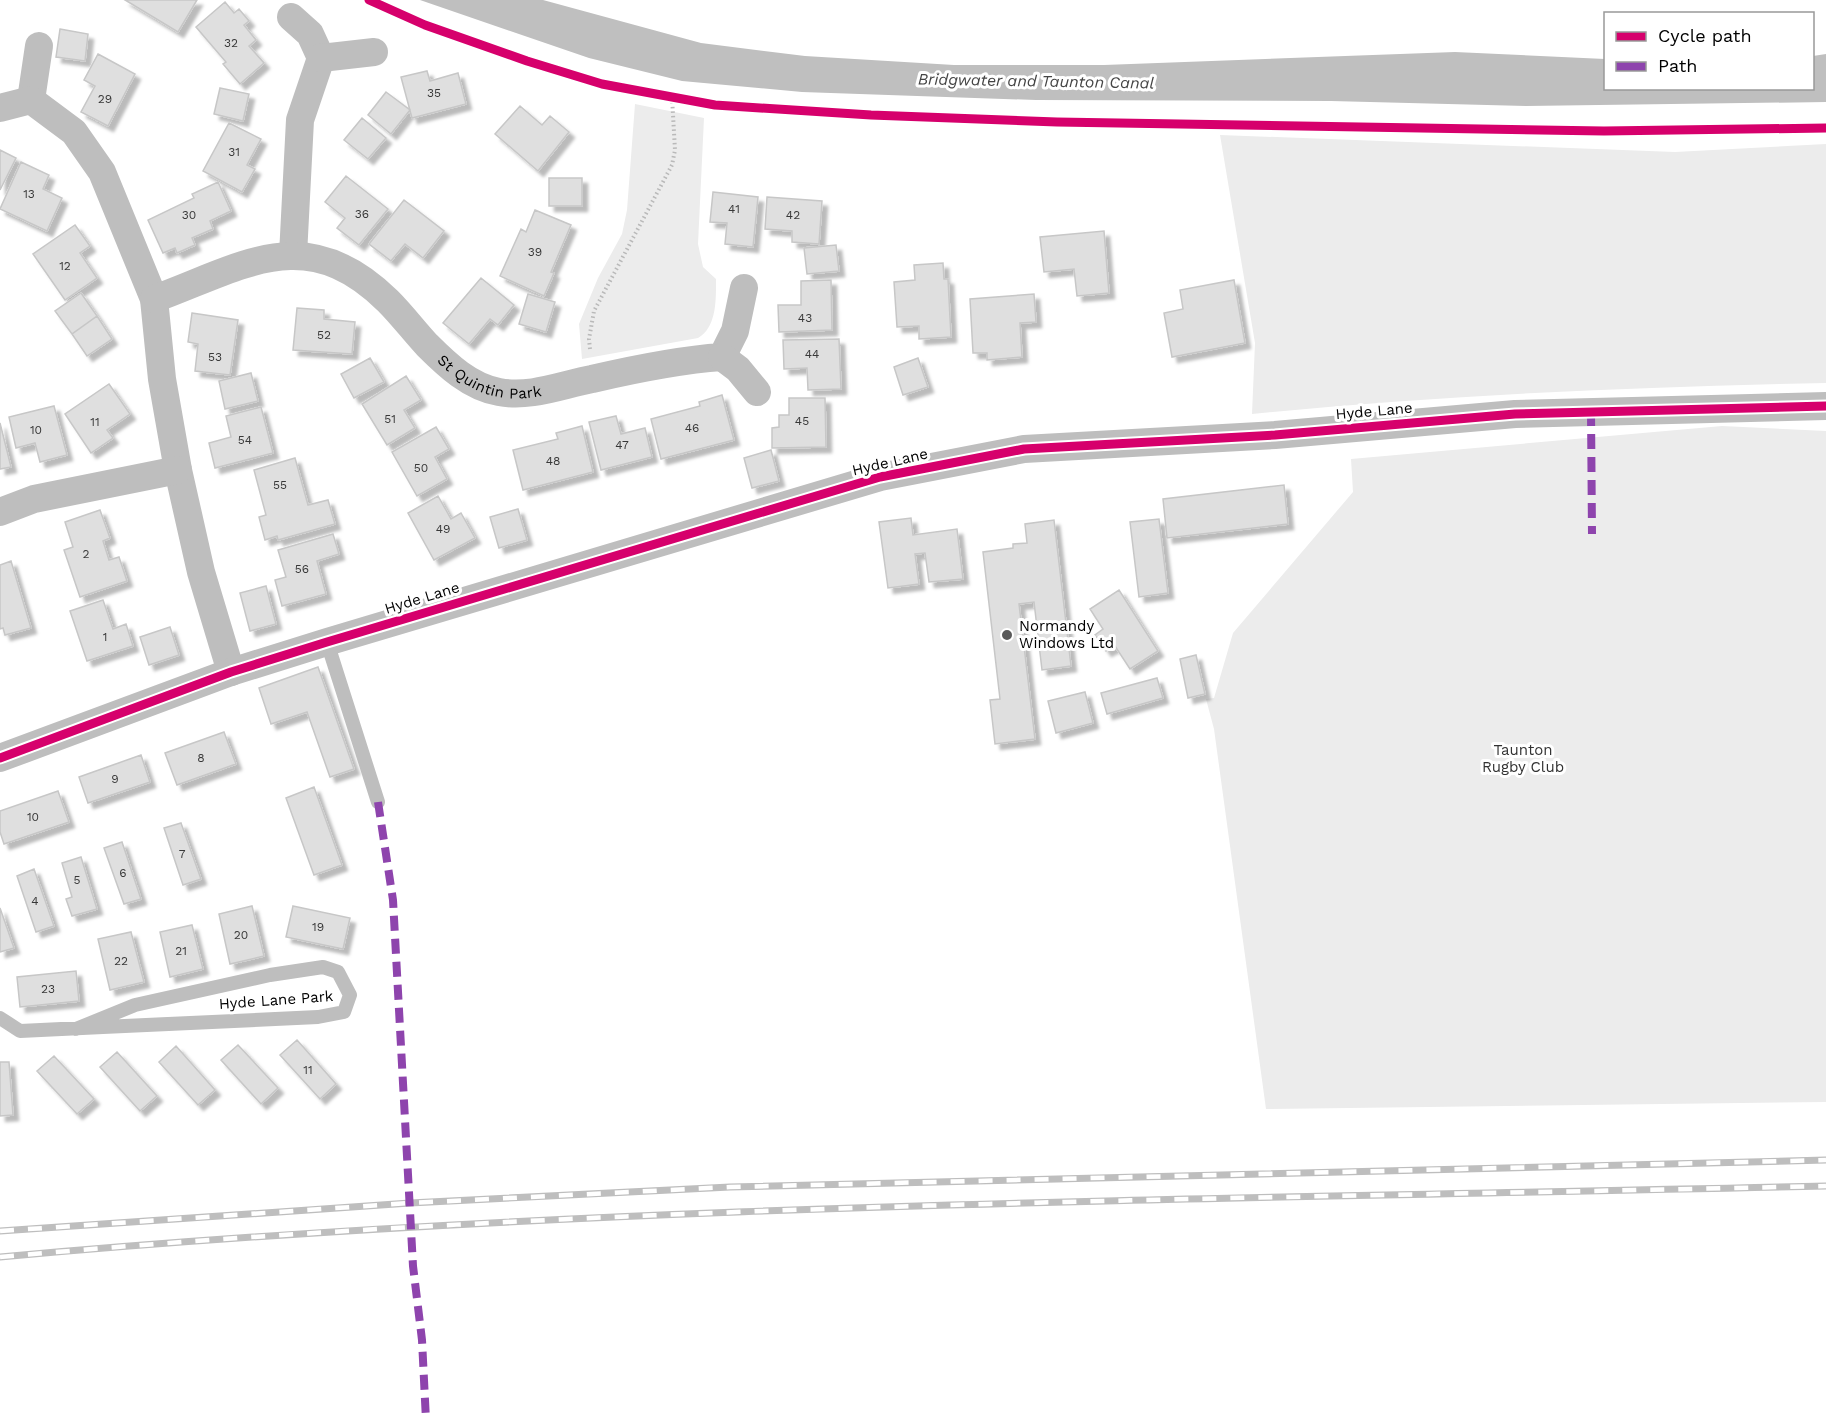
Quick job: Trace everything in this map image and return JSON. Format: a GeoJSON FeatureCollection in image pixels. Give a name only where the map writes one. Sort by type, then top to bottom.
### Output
{"type":"FeatureCollection","features":[{"type":"Feature","properties":{"kind":"street"},"geometry":{"type":"LineString","coordinates":[[291,17],[310,34],[321,58],[300,120],[293,255]]}},
{"type":"Feature","properties":{"kind":"street"},"geometry":{"type":"LineString","coordinates":[[31,100],[39,46]]}},
{"type":"Feature","properties":{"kind":"street"},"geometry":{"type":"LineString","coordinates":[[321,58],[374,51]]}},
{"type":"Feature","properties":{"kind":"street"},"geometry":{"type":"LineString","coordinates":[[0,108],[31,100]]}},
{"type":"Feature","properties":{"kind":"street"},"geometry":{"type":"LineString","coordinates":[[31,100],[74,132],[102,172],[154,299],[162,379],[178,470],[201,572],[231,672]]}},
{"type":"Feature","properties":{"kind":"street","name":"St Quintin Park"},"geometry":{"type":"LineString","coordinates":[[154,299],[241,264],[266,257],[293,255],[323,261],[354,274],[387,300],[446,364],[469,380],[497,392],[525,395],[684,360],[722,357]]}},
{"type":"Feature","properties":{"kind":"street"},"geometry":{"type":"LineString","coordinates":[[744,288],[735,330],[722,357],[738,369],[757,392]]}},
{"type":"Feature","properties":{"kind":"street","name":"Hyde Lane"},"geometry":{"type":"LineString","coordinates":[[0,758],[231,672],[327,642],[880,477],[1024,449],[1275,435],[1515,414],[1826,406]]}},
{"type":"Feature","properties":{"kind":"street"},"geometry":{"type":"LineString","coordinates":[[0,512],[34,499],[178,470]]}},
{"type":"Feature","properties":{"kind":"lane"},"geometry":{"type":"LineString","coordinates":[[327,642],[378,802]]}},
{"type":"Feature","properties":{"kind":"lane","name":"Hyde Lane Park"},"geometry":{"type":"LineString","coordinates":[[0,1018],[20,1031],[75,1029],[318,1017],[344,1012],[350,995],[338,972],[323,967],[270,975],[135,1005],[75,1029]]}},
{"type":"Feature","properties":{"kind":"path"},"geometry":{"type":"LineString","coordinates":[[369,0],[425,25],[527,61],[602,84],[715,105],[1058,122],[1604,131],[1826,129]]}},
{"type":"Feature","properties":{"kind":"path"},"geometry":{"type":"LineString","coordinates":[[596,378],[589,339],[594,311],[672,165],[675,150],[672,97]]}},
{"type":"Feature","properties":{"kind":"green space"},"geometry":{"type":"Polygon","coordinates":[[[635,104],[704,118],[698,244],[703,267],[716,279],[714,312],[709,327],[698,338],[582,359],[579,324],[598,278],[622,234],[627,210],[635,104]]]}},
{"type":"Feature","properties":{"kind":"green space"},"geometry":{"type":"Polygon","coordinates":[[[1220,135],[1675,152],[1826,144],[1826,383],[1538,393],[1252,414],[1255,343],[1220,135]]]}},
{"type":"Feature","properties":{"kind":"green space","name":"Taunton Rugby Club"},"geometry":{"type":"Polygon","coordinates":[[[1722,426],[1826,431],[1826,1102],[1266,1109],[1214,729],[1206,699],[1214,698],[1233,633],[1353,492],[1351,459],[1722,426]]]}},
{"type":"Feature","properties":{"kind":"water","name":"Bridgwater and Taunton Canal"},"geometry":{"type":"Polygon","coordinates":[[[420,0],[543,0],[701,43],[805,56],[954,65],[1104,65],[1455,52],[1604,59],[1604,90],[1814,90],[1814,56],[1826,54],[1826,102],[1526,106],[1331,101],[1036,100],[802,92],[682,81],[589,58],[420,0]]]}},
{"type":"Feature","properties":{"kind":"building"},"geometry":{"type":"Polygon","coordinates":[[[125,0],[197,0],[178,32],[125,0]]]}},
{"type":"Feature","properties":{"kind":"building"},"geometry":{"type":"Polygon","coordinates":[[[225,2],[234,13],[239,9],[249,21],[244,25],[256,40],[249,46],[264,63],[240,84],[223,64],[226,62],[196,27],[225,2]]]}},
{"type":"Feature","properties":{"kind":"building"},"geometry":{"type":"Polygon","coordinates":[[[60,29],[88,34],[85,61],[56,57],[60,29]]]}},
{"type":"Feature","properties":{"kind":"building"},"geometry":{"type":"Polygon","coordinates":[[[98,54],[135,74],[108,126],[81,112],[95,86],[84,80],[98,54]]]}},
{"type":"Feature","properties":{"kind":"building"},"geometry":{"type":"Polygon","coordinates":[[[427,71],[430,81],[458,73],[466,104],[412,118],[401,77],[427,71]]]}},
{"type":"Feature","properties":{"kind":"building"},"geometry":{"type":"Polygon","coordinates":[[[220,88],[249,94],[243,121],[214,114],[220,88]]]}},
{"type":"Feature","properties":{"kind":"building"},"geometry":{"type":"Polygon","coordinates":[[[386,92],[410,110],[391,134],[368,115],[386,92]]]}},
{"type":"Feature","properties":{"kind":"building"},"geometry":{"type":"Polygon","coordinates":[[[520,106],[542,125],[550,116],[569,132],[538,171],[495,134],[520,106]]]}},
{"type":"Feature","properties":{"kind":"building"},"geometry":{"type":"Polygon","coordinates":[[[362,118],[386,138],[368,159],[344,140],[362,118]]]}},
{"type":"Feature","properties":{"kind":"building"},"geometry":{"type":"Polygon","coordinates":[[[229,123],[261,139],[247,165],[255,169],[242,192],[203,171],[229,123]]]}},
{"type":"Feature","properties":{"kind":"building"},"geometry":{"type":"Polygon","coordinates":[[[0,150],[16,158],[0,190],[0,150]]]}},
{"type":"Feature","properties":{"kind":"building"},"geometry":{"type":"Polygon","coordinates":[[[21,162],[49,175],[43,189],[62,198],[47,231],[0,209],[21,162]]]}},
{"type":"Feature","properties":{"kind":"building"},"geometry":{"type":"Polygon","coordinates":[[[346,176],[388,209],[359,245],[337,228],[345,218],[325,202],[346,176]]]}},
{"type":"Feature","properties":{"kind":"building"},"geometry":{"type":"Polygon","coordinates":[[[549,178],[582,178],[582,206],[549,206],[549,178]]]}},
{"type":"Feature","properties":{"kind":"building"},"geometry":{"type":"Polygon","coordinates":[[[218,182],[231,211],[210,221],[213,229],[192,238],[195,245],[177,253],[175,248],[163,253],[148,220],[194,198],[192,194],[218,182]]]}},
{"type":"Feature","properties":{"kind":"building"},"geometry":{"type":"Polygon","coordinates":[[[713,192],[758,197],[753,247],[725,244],[727,223],[710,222],[713,192]]]}},
{"type":"Feature","properties":{"kind":"building"},"geometry":{"type":"Polygon","coordinates":[[[767,197],[822,201],[819,244],[792,242],[792,231],[765,229],[767,197]]]}},
{"type":"Feature","properties":{"kind":"building"},"geometry":{"type":"Polygon","coordinates":[[[404,200],[444,231],[423,258],[405,244],[391,261],[369,244],[404,200]]]}},
{"type":"Feature","properties":{"kind":"building"},"geometry":{"type":"Polygon","coordinates":[[[535,210],[571,225],[551,272],[554,273],[544,296],[500,276],[521,229],[526,232],[535,210]]]}},
{"type":"Feature","properties":{"kind":"building"},"geometry":{"type":"Polygon","coordinates":[[[75,225],[90,246],[80,253],[97,278],[65,300],[33,254],[75,225]]]}},
{"type":"Feature","properties":{"kind":"building"},"geometry":{"type":"Polygon","coordinates":[[[1104,231],[1109,293],[1077,296],[1074,269],[1044,272],[1040,237],[1104,231]]]}},
{"type":"Feature","properties":{"kind":"building"},"geometry":{"type":"Polygon","coordinates":[[[836,245],[839,271],[807,274],[804,248],[836,245]]]}},
{"type":"Feature","properties":{"kind":"building"},"geometry":{"type":"Polygon","coordinates":[[[943,263],[944,279],[948,279],[951,337],[919,339],[919,326],[897,327],[894,282],[915,280],[914,265],[943,263]]]}},
{"type":"Feature","properties":{"kind":"building"},"geometry":{"type":"Polygon","coordinates":[[[481,278],[514,305],[498,325],[490,319],[469,344],[443,323],[481,278]]]}},
{"type":"Feature","properties":{"kind":"building"},"geometry":{"type":"Polygon","coordinates":[[[831,280],[832,330],[779,332],[778,305],[801,305],[801,281],[831,280]]]}},
{"type":"Feature","properties":{"kind":"building"},"geometry":{"type":"Polygon","coordinates":[[[1234,280],[1245,343],[1172,357],[1164,313],[1183,309],[1180,290],[1234,280]]]}},
{"type":"Feature","properties":{"kind":"building"},"geometry":{"type":"Polygon","coordinates":[[[81,293],[97,316],[72,334],[55,311],[81,293]]]}},
{"type":"Feature","properties":{"kind":"building"},"geometry":{"type":"Polygon","coordinates":[[[528,294],[555,302],[546,332],[519,324],[528,294]]]}},
{"type":"Feature","properties":{"kind":"building"},"geometry":{"type":"Polygon","coordinates":[[[1034,294],[1036,322],[1020,323],[1022,357],[987,360],[987,353],[973,353],[970,299],[1034,294]]]}},
{"type":"Feature","properties":{"kind":"building"},"geometry":{"type":"Polygon","coordinates":[[[297,308],[324,310],[324,319],[355,322],[352,354],[293,350],[297,308]]]}},
{"type":"Feature","properties":{"kind":"building"},"geometry":{"type":"Polygon","coordinates":[[[192,313],[238,320],[230,375],[195,371],[198,344],[188,342],[192,313]]]}},
{"type":"Feature","properties":{"kind":"building"},"geometry":{"type":"Polygon","coordinates":[[[97,316],[112,339],[87,356],[72,334],[97,316]]]}},
{"type":"Feature","properties":{"kind":"building"},"geometry":{"type":"Polygon","coordinates":[[[839,339],[841,389],[808,390],[807,368],[784,369],[783,340],[839,339]]]}},
{"type":"Feature","properties":{"kind":"building"},"geometry":{"type":"Polygon","coordinates":[[[370,358],[384,382],[354,398],[341,374],[370,358]]]}},
{"type":"Feature","properties":{"kind":"building"},"geometry":{"type":"Polygon","coordinates":[[[918,358],[928,387],[903,395],[894,367],[918,358]]]}},
{"type":"Feature","properties":{"kind":"building"},"geometry":{"type":"Polygon","coordinates":[[[251,373],[258,401],[225,409],[219,381],[251,373]]]}},
{"type":"Feature","properties":{"kind":"building"},"geometry":{"type":"Polygon","coordinates":[[[406,376],[421,400],[404,410],[415,428],[387,445],[362,404],[406,376]]]}},
{"type":"Feature","properties":{"kind":"building"},"geometry":{"type":"Polygon","coordinates":[[[109,384],[130,414],[107,430],[113,438],[91,453],[65,414],[109,384]]]}},
{"type":"Feature","properties":{"kind":"building"},"geometry":{"type":"Polygon","coordinates":[[[722,395],[734,440],[661,459],[651,419],[700,406],[699,402],[722,395]]]}},
{"type":"Feature","properties":{"kind":"building"},"geometry":{"type":"Polygon","coordinates":[[[789,398],[825,398],[826,447],[772,448],[772,428],[779,427],[779,415],[789,415],[789,398]]]}},
{"type":"Feature","properties":{"kind":"building"},"geometry":{"type":"Polygon","coordinates":[[[54,406],[67,455],[40,462],[35,443],[16,448],[9,417],[54,406]]]}},
{"type":"Feature","properties":{"kind":"building"},"geometry":{"type":"Polygon","coordinates":[[[261,407],[273,453],[215,468],[209,443],[231,437],[226,416],[261,407]]]}},
{"type":"Feature","properties":{"kind":"building"},"geometry":{"type":"Polygon","coordinates":[[[616,416],[621,434],[645,428],[652,457],[601,470],[589,422],[616,416]]]}},
{"type":"Feature","properties":{"kind":"building"},"geometry":{"type":"Polygon","coordinates":[[[0,423],[11,467],[0,469],[0,423]]]}},
{"type":"Feature","properties":{"kind":"building"},"geometry":{"type":"Polygon","coordinates":[[[582,426],[593,472],[523,490],[513,450],[558,439],[556,433],[582,426]]]}},
{"type":"Feature","properties":{"kind":"building"},"geometry":{"type":"Polygon","coordinates":[[[436,427],[449,449],[435,457],[447,479],[417,496],[392,452],[436,427]]]}},
{"type":"Feature","properties":{"kind":"building"},"geometry":{"type":"Polygon","coordinates":[[[771,450],[779,481],[752,488],[744,458],[771,450]]]}},
{"type":"Feature","properties":{"kind":"building"},"geometry":{"type":"Polygon","coordinates":[[[295,458],[308,505],[328,500],[335,524],[278,540],[277,536],[265,540],[259,517],[266,515],[254,470],[295,458]]]}},
{"type":"Feature","properties":{"kind":"building"},"geometry":{"type":"Polygon","coordinates":[[[1284,485],[1288,524],[1167,538],[1163,499],[1284,485]]]}},
{"type":"Feature","properties":{"kind":"building"},"geometry":{"type":"Polygon","coordinates":[[[438,496],[451,519],[461,513],[475,538],[434,560],[408,513],[438,496]]]}},
{"type":"Feature","properties":{"kind":"building"},"geometry":{"type":"Polygon","coordinates":[[[518,509],[527,540],[499,548],[490,517],[518,509]]]}},
{"type":"Feature","properties":{"kind":"building"},"geometry":{"type":"Polygon","coordinates":[[[100,510],[110,538],[103,541],[109,560],[119,557],[127,581],[80,597],[64,550],[73,547],[65,522],[100,510]]]}},
{"type":"Feature","properties":{"kind":"building"},"geometry":{"type":"Polygon","coordinates":[[[911,518],[913,535],[957,529],[963,579],[929,582],[925,553],[915,554],[919,584],[888,588],[879,522],[911,518]]]}},
{"type":"Feature","properties":{"kind":"building"},"geometry":{"type":"Polygon","coordinates":[[[1159,519],[1168,593],[1139,597],[1130,522],[1159,519]]]}},
{"type":"Feature","properties":{"kind":"building","name":"Normandy Windows Ltd"},"geometry":{"type":"Polygon","coordinates":[[[1054,520],[1071,666],[1042,670],[1034,602],[1019,604],[1035,739],[995,744],[990,700],[1000,699],[983,552],[1013,548],[1013,544],[1027,543],[1025,524],[1054,520]]]}},
{"type":"Feature","properties":{"kind":"building"},"geometry":{"type":"Polygon","coordinates":[[[333,534],[339,554],[317,561],[326,594],[282,606],[275,580],[286,577],[278,550],[333,534]]]}},
{"type":"Feature","properties":{"kind":"building"},"geometry":{"type":"Polygon","coordinates":[[[11,561],[31,628],[5,635],[3,628],[0,629],[0,565],[11,561]]]}},
{"type":"Feature","properties":{"kind":"building"},"geometry":{"type":"Polygon","coordinates":[[[266,586],[276,624],[250,631],[240,593],[266,586]]]}},
{"type":"Feature","properties":{"kind":"building"},"geometry":{"type":"Polygon","coordinates":[[[1119,590],[1158,651],[1130,669],[1115,646],[1106,651],[1095,635],[1103,629],[1090,609],[1119,590]]]}},
{"type":"Feature","properties":{"kind":"building"},"geometry":{"type":"Polygon","coordinates":[[[103,600],[113,629],[126,624],[133,646],[87,661],[70,611],[103,600]]]}},
{"type":"Feature","properties":{"kind":"building"},"geometry":{"type":"Polygon","coordinates":[[[170,627],[179,655],[149,665],[140,637],[170,627]]]}},
{"type":"Feature","properties":{"kind":"building"},"geometry":{"type":"Polygon","coordinates":[[[1196,655],[1205,694],[1188,698],[1180,659],[1196,655]]]}},
{"type":"Feature","properties":{"kind":"building"},"geometry":{"type":"Polygon","coordinates":[[[318,667],[354,769],[330,777],[307,712],[271,724],[259,688],[318,667]]]}},
{"type":"Feature","properties":{"kind":"building"},"geometry":{"type":"Polygon","coordinates":[[[1157,678],[1163,698],[1107,714],[1101,693],[1157,678]]]}},
{"type":"Feature","properties":{"kind":"building"},"geometry":{"type":"Polygon","coordinates":[[[1085,692],[1093,723],[1056,733],[1048,701],[1085,692]]]}},
{"type":"Feature","properties":{"kind":"building"},"geometry":{"type":"Polygon","coordinates":[[[224,732],[236,764],[177,785],[165,753],[224,732]]]}},
{"type":"Feature","properties":{"kind":"building"},"geometry":{"type":"Polygon","coordinates":[[[141,755],[150,782],[88,803],[79,777],[141,755]]]}},
{"type":"Feature","properties":{"kind":"building"},"geometry":{"type":"Polygon","coordinates":[[[314,787],[342,865],[314,875],[286,798],[314,787]]]}},
{"type":"Feature","properties":{"kind":"building"},"geometry":{"type":"Polygon","coordinates":[[[58,791],[69,822],[4,844],[0,832],[0,811],[58,791]]]}},
{"type":"Feature","properties":{"kind":"building"},"geometry":{"type":"Polygon","coordinates":[[[181,823],[201,879],[183,885],[164,828],[181,823]]]}},
{"type":"Feature","properties":{"kind":"building"},"geometry":{"type":"Polygon","coordinates":[[[122,842],[141,899],[124,904],[104,848],[122,842]]]}},
{"type":"Feature","properties":{"kind":"building"},"geometry":{"type":"Polygon","coordinates":[[[81,857],[97,909],[72,916],[66,899],[72,897],[62,863],[81,857]]]}},
{"type":"Feature","properties":{"kind":"building"},"geometry":{"type":"Polygon","coordinates":[[[34,869],[54,926],[36,932],[17,876],[34,869]]]}},
{"type":"Feature","properties":{"kind":"building"},"geometry":{"type":"Polygon","coordinates":[[[252,906],[264,956],[230,964],[219,914],[252,906]]]}},
{"type":"Feature","properties":{"kind":"building"},"geometry":{"type":"Polygon","coordinates":[[[293,906],[350,918],[343,949],[286,937],[293,906]]]}},
{"type":"Feature","properties":{"kind":"building"},"geometry":{"type":"Polygon","coordinates":[[[0,908],[14,948],[0,952],[0,908]]]}},
{"type":"Feature","properties":{"kind":"building"},"geometry":{"type":"Polygon","coordinates":[[[192,925],[203,969],[170,977],[160,932],[192,925]]]}},
{"type":"Feature","properties":{"kind":"building"},"geometry":{"type":"Polygon","coordinates":[[[131,932],[144,982],[110,990],[98,939],[131,932]]]}},
{"type":"Feature","properties":{"kind":"building"},"geometry":{"type":"Polygon","coordinates":[[[76,971],[79,1001],[20,1007],[17,977],[76,971]]]}},
{"type":"Feature","properties":{"kind":"building"},"geometry":{"type":"Polygon","coordinates":[[[297,1040],[336,1084],[320,1099],[280,1055],[297,1040]]]}},
{"type":"Feature","properties":{"kind":"building"},"geometry":{"type":"Polygon","coordinates":[[[238,1045],[278,1088],[261,1104],[221,1060],[238,1045]]]}},
{"type":"Feature","properties":{"kind":"building"},"geometry":{"type":"Polygon","coordinates":[[[176,1046],[215,1090],[198,1105],[159,1062],[176,1046]]]}},
{"type":"Feature","properties":{"kind":"building"},"geometry":{"type":"Polygon","coordinates":[[[117,1052],[157,1096],[140,1111],[100,1067],[117,1052]]]}},
{"type":"Feature","properties":{"kind":"building"},"geometry":{"type":"Polygon","coordinates":[[[54,1056],[94,1099],[77,1114],[37,1071],[54,1056]]]}},
{"type":"Feature","properties":{"kind":"building"},"geometry":{"type":"Polygon","coordinates":[[[0,1062],[9,1062],[13,1115],[0,1116],[0,1062]]]}},
{"type":"Feature","properties":{"kind":"railway"},"geometry":{"type":"LineString","coordinates":[[0,1231],[410,1203],[730,1187],[1826,1160]]}},
{"type":"Feature","properties":{"kind":"railway"},"geometry":{"type":"LineString","coordinates":[[0,1257],[228,1239],[684,1214],[1141,1200],[1826,1186]]}},
{"type":"Feature","properties":{"kind":"marked path"},"geometry":{"type":"LineString","coordinates":[[1591,411],[1592,534]]}},
{"type":"Feature","properties":{"kind":"marked path"},"geometry":{"type":"LineString","coordinates":[[378,802],[393,900],[413,1266],[422,1340],[426,1420]]}},
{"type":"Feature","properties":{"kind":"cycle path"},"geometry":{"type":"LineString","coordinates":[[369,0],[425,25],[527,61],[602,84],[715,105],[871,115],[1057,122],[1604,131],[1826,128]]}},
{"type":"Feature","properties":{"kind":"cycle path"},"geometry":{"type":"LineString","coordinates":[[0,758],[231,672],[327,642],[880,477],[1024,449],[1275,435],[1515,414],[1826,406]]}},
{"type":"Feature","properties":{"kind":"place","name":"Normandy Windows Ltd"},"geometry":{"type":"Point","coordinates":[1007,635]}}]}
